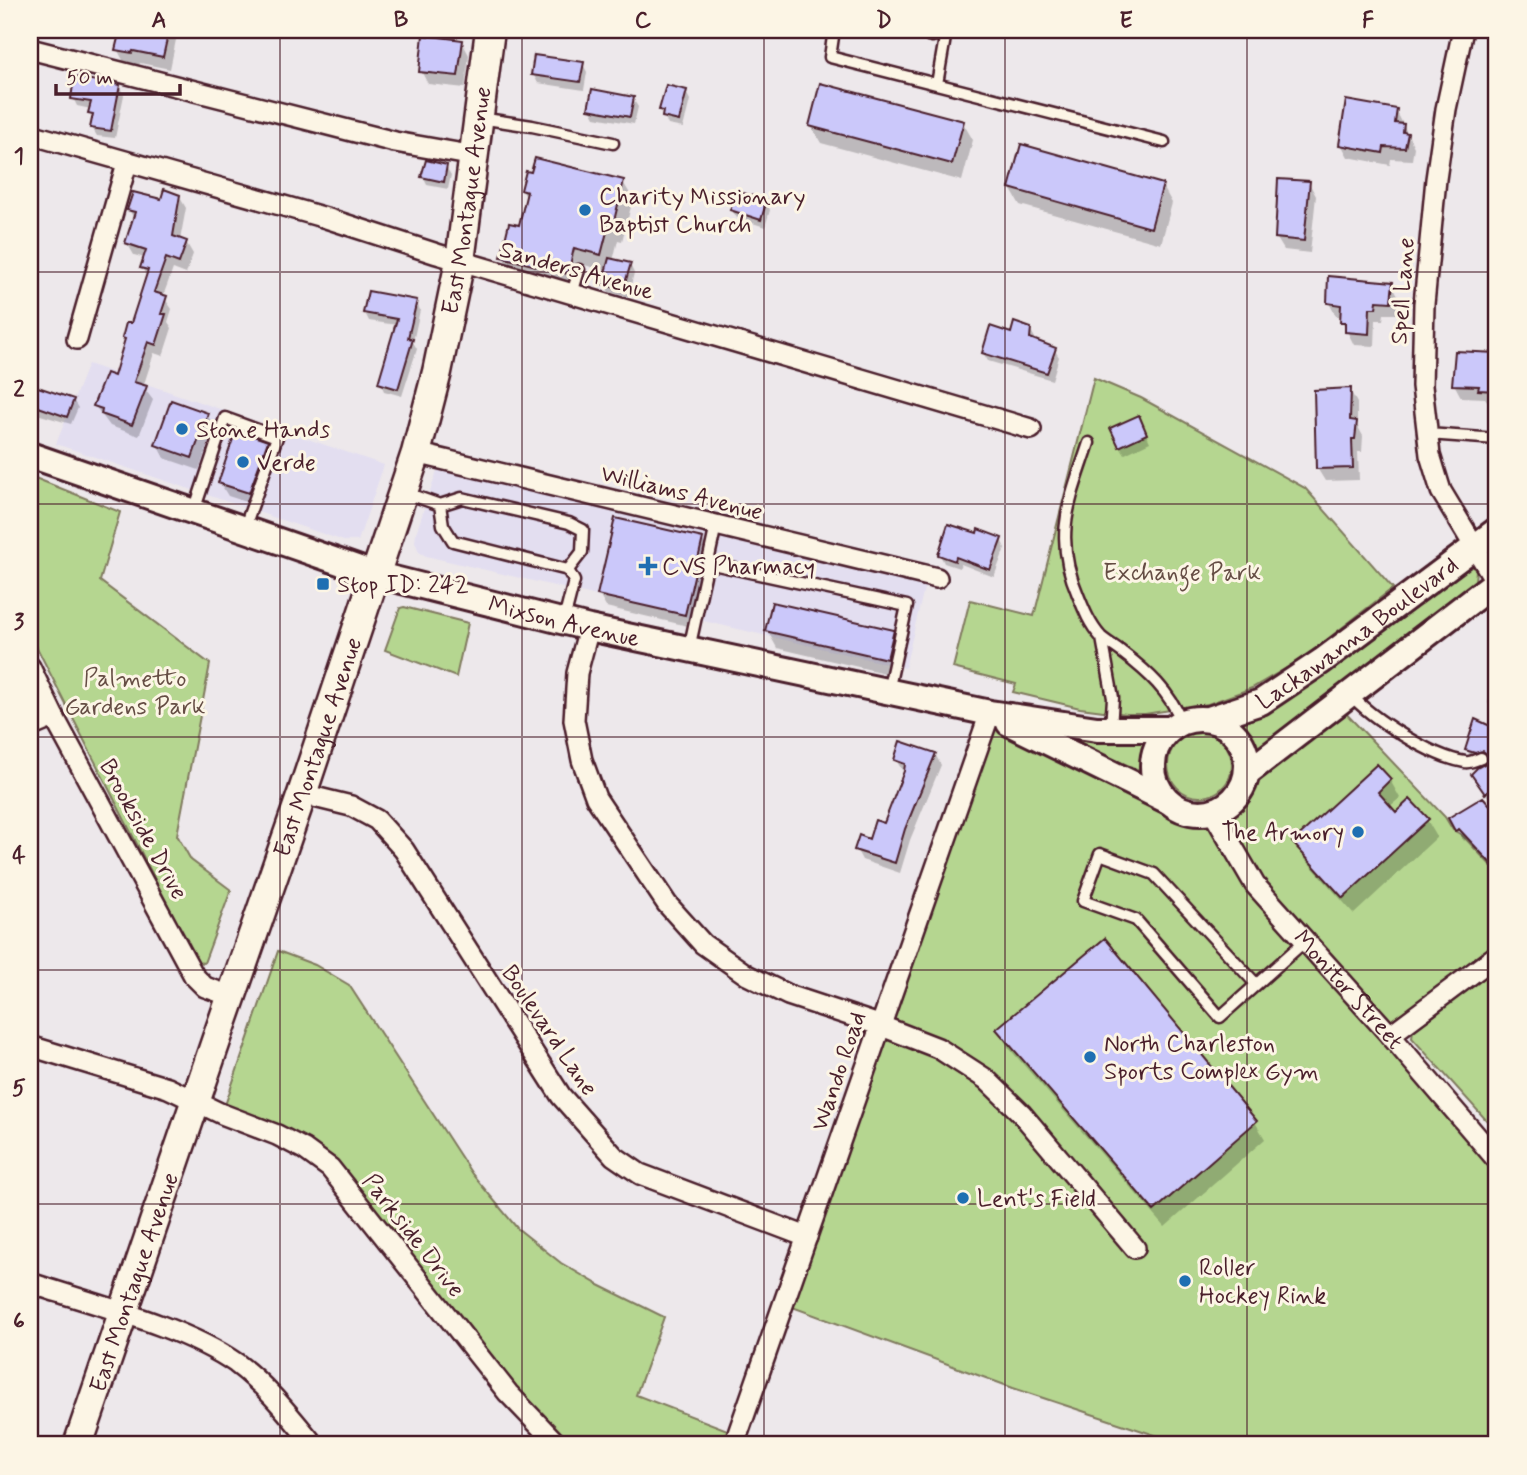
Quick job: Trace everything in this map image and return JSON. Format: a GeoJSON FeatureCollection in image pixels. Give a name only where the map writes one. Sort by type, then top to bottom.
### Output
{"type":"FeatureCollection","features":[{"type":"Feature","properties":{"kind":"main road","name":"East Montague Avenue"},"geometry":{"type":"LineString","coordinates":[[78,1445],[302,794],[415,453],[437,372],[460,261],[490,30]]}},
{"type":"Feature","properties":{"kind":"street","name":"Spell Lane"},"geometry":{"type":"LineString","coordinates":[[1463,30],[1446,109],[1440,156],[1424,304],[1422,386],[1427,435],[1441,491],[1497,581]]}},
{"type":"Feature","properties":{"kind":"street"},"geometry":{"type":"LineString","coordinates":[[30,50],[396,142],[475,156]]}},
{"type":"Feature","properties":{"kind":"street","name":"Sanders Avenue"},"geometry":{"type":"LineString","coordinates":[[30,134],[326,218],[460,261],[1031,429]]}},
{"type":"Feature","properties":{"kind":"street"},"geometry":{"type":"LineString","coordinates":[[77,339],[127,163]]}},
{"type":"Feature","properties":{"kind":"street","name":"Williams Avenue"},"geometry":{"type":"LineString","coordinates":[[415,453],[937,578]]}},
{"type":"Feature","properties":{"kind":"street","name":"Mixson Avenue"},"geometry":{"type":"LineString","coordinates":[[30,455],[374,574],[589,628],[990,713]]}},
{"type":"Feature","properties":{"kind":"street","name":"Lackawanna Boulevard"},"geometry":{"type":"LineString","coordinates":[[1209,719],[1261,702],[1322,661],[1497,530]]}},
{"type":"Feature","properties":{"kind":"street","name":"Lackawanna Boulevard"},"geometry":{"type":"LineString","coordinates":[[1247,774],[1497,581]]}},
{"type":"Feature","properties":{"kind":"street"},"geometry":{"type":"LineString","coordinates":[[589,628],[577,673],[574,720],[582,760],[596,798],[667,904],[703,944],[747,975],[788,995],[880,1025],[938,1048],[986,1079],[1021,1113],[1135,1248]]}},
{"type":"Feature","properties":{"kind":"street","name":"Brookside Drive"},"geometry":{"type":"LineString","coordinates":[[30,667],[54,717],[194,976],[205,988],[231,996]]}},
{"type":"Feature","properties":{"kind":"street"},"geometry":{"type":"LineString","coordinates":[[990,713],[1097,729],[1176,726]]}},
{"type":"Feature","properties":{"kind":"street"},"geometry":{"type":"LineString","coordinates":[[990,713],[1183,810],[1198,813],[1224,806],[1235,797],[1247,774],[1247,759],[1239,739],[1223,724],[1195,718],[1176,726],[1160,740],[1153,766],[1155,780],[1161,793],[1171,803]]}},
{"type":"Feature","properties":{"kind":"street","name":"Wando Road"},"geometry":{"type":"LineString","coordinates":[[734,1445],[990,713]]}},
{"type":"Feature","properties":{"kind":"street"},"geometry":{"type":"LineString","coordinates":[[30,727],[54,717]]}},
{"type":"Feature","properties":{"kind":"street","name":"Boulevard Lane"},"geometry":{"type":"LineString","coordinates":[[302,794],[351,806],[377,820],[404,850],[561,1096],[614,1156],[640,1174],[807,1237]]}},
{"type":"Feature","properties":{"kind":"street","name":"Monitor Street"},"geometry":{"type":"LineString","coordinates":[[1212,811],[1255,885],[1391,1035],[1497,1160]]}},
{"type":"Feature","properties":{"kind":"street"},"geometry":{"type":"LineString","coordinates":[[1391,1035],[1497,955]]}},
{"type":"Feature","properties":{"kind":"street","name":"Parkside Drive"},"geometry":{"type":"LineString","coordinates":[[30,1046],[168,1088],[222,1114],[277,1135],[304,1149],[330,1168],[508,1393],[558,1445]]}},
{"type":"Feature","properties":{"kind":"street"},"geometry":{"type":"LineString","coordinates":[[30,1283],[189,1337],[236,1363],[278,1400],[314,1445]]}},
{"type":"Feature","properties":{"kind":"lane"},"geometry":{"type":"LineString","coordinates":[[834,30],[830,57],[1164,142]]}},
{"type":"Feature","properties":{"kind":"lane"},"geometry":{"type":"LineString","coordinates":[[906,30],[932,36],[947,31],[937,84]]}},
{"type":"Feature","properties":{"kind":"lane"},"geometry":{"type":"LineString","coordinates":[[480,118],[613,143]]}},
{"type":"Feature","properties":{"kind":"lane"},"geometry":{"type":"LineString","coordinates":[[572,294],[579,270]]}},
{"type":"Feature","properties":{"kind":"lane"},"geometry":{"type":"LineString","coordinates":[[194,511],[225,418],[277,437],[244,529]]}},
{"type":"Feature","properties":{"kind":"lane"},"geometry":{"type":"LineString","coordinates":[[1427,435],[1497,439]]}},
{"type":"Feature","properties":{"kind":"lane"},"geometry":{"type":"LineString","coordinates":[[1089,443],[1068,508],[1063,541],[1072,581],[1087,618],[1102,638],[1124,653],[1172,699],[1176,726]]}},
{"type":"Feature","properties":{"kind":"lane"},"geometry":{"type":"LineString","coordinates":[[402,492],[440,505],[461,498],[569,523],[583,530],[582,552],[568,570]]}},
{"type":"Feature","properties":{"kind":"lane"},"geometry":{"type":"LineString","coordinates":[[440,505],[443,525],[453,541],[568,570],[575,581],[564,622]]}},
{"type":"Feature","properties":{"kind":"lane"},"geometry":{"type":"LineString","coordinates":[[689,649],[716,525]]}},
{"type":"Feature","properties":{"kind":"lane"},"geometry":{"type":"LineString","coordinates":[[708,563],[907,606],[888,692]]}},
{"type":"Feature","properties":{"kind":"lane"},"geometry":{"type":"LineString","coordinates":[[1102,638],[1113,698],[1111,729]]}},
{"type":"Feature","properties":{"kind":"lane"},"geometry":{"type":"LineString","coordinates":[[1350,694],[1359,705],[1392,729],[1429,750],[1467,763],[1481,758]]}},
{"type":"Feature","properties":{"kind":"lane"},"geometry":{"type":"LineString","coordinates":[[1256,984],[1154,874],[1100,855],[1083,901],[1136,920],[1220,1017],[1305,941]]}},
{"type":"Feature","properties":{"kind":"shaded area"},"geometry":{"type":"Polygon","coordinates":[[[88,364],[384,465],[358,541],[344,541],[56,444],[88,364]]]}},
{"type":"Feature","properties":{"kind":"shaded area"},"geometry":{"type":"Polygon","coordinates":[[[441,459],[927,576],[905,668],[426,556],[419,552],[415,542],[416,533],[441,459]]]}},
{"type":"Feature","properties":{"kind":"green space","name":"Exchange Park"},"geometry":{"type":"Polygon","coordinates":[[[1094,378],[1141,398],[1305,488],[1393,588],[1302,659],[1252,688],[1208,704],[1145,714],[1080,708],[1013,692],[1016,684],[953,668],[970,600],[1034,616],[1094,378]]]}},
{"type":"Feature","properties":{"kind":"green space","name":"Palmetto Gardens Park"},"geometry":{"type":"Polygon","coordinates":[[[30,476],[120,512],[100,581],[210,664],[177,835],[191,860],[231,890],[204,963],[197,962],[30,634],[30,476]]]}},
{"type":"Feature","properties":{"kind":"green space"},"geometry":{"type":"Polygon","coordinates":[[[1471,566],[1476,570],[1475,581],[1470,588],[1255,752],[1240,727],[1240,722],[1261,712],[1464,568],[1471,566]]]}},
{"type":"Feature","properties":{"kind":"green space"},"geometry":{"type":"Polygon","coordinates":[[[400,608],[468,623],[456,677],[385,650],[400,608]]]}},
{"type":"Feature","properties":{"kind":"green space"},"geometry":{"type":"Polygon","coordinates":[[[1337,704],[1445,817],[1453,830],[1462,835],[1497,872],[1497,955],[1391,1035],[1497,1165],[1497,1445],[1185,1445],[1013,1388],[784,1304],[990,713],[1183,810],[1205,812],[1231,800],[1243,784],[1247,773],[1337,704]]]}},
{"type":"Feature","properties":{"kind":"green space"},"geometry":{"type":"Polygon","coordinates":[[[1200,733],[1212,735],[1223,742],[1230,753],[1230,777],[1223,788],[1212,795],[1200,797],[1188,795],[1177,788],[1170,777],[1168,765],[1170,753],[1177,742],[1188,735],[1200,733]]]}},
{"type":"Feature","properties":{"kind":"green space"},"geometry":{"type":"Polygon","coordinates":[[[1074,735],[1146,739],[1152,742],[1144,772],[1073,742],[1074,735]]]}},
{"type":"Feature","properties":{"kind":"green space"},"geometry":{"type":"Polygon","coordinates":[[[278,951],[315,965],[349,985],[472,1174],[517,1228],[561,1263],[664,1317],[636,1395],[738,1434],[734,1445],[558,1445],[330,1168],[222,1114],[278,951]]]}},
{"type":"Feature","properties":{"kind":"green space"},"geometry":{"type":"Polygon","coordinates":[[[1497,964],[1497,1132],[1412,1038],[1413,1029],[1497,964]]]}},
{"type":"Feature","properties":{"kind":"building"},"geometry":{"type":"Polygon","coordinates":[[[120,30],[169,30],[163,57],[115,50],[120,30]]]}},
{"type":"Feature","properties":{"kind":"building"},"geometry":{"type":"Polygon","coordinates":[[[423,35],[463,40],[458,76],[419,72],[423,35]]]}},
{"type":"Feature","properties":{"kind":"building"},"geometry":{"type":"Polygon","coordinates":[[[534,55],[584,62],[580,82],[531,75],[534,55]]]}},
{"type":"Feature","properties":{"kind":"building"},"geometry":{"type":"Polygon","coordinates":[[[74,77],[120,85],[111,131],[90,128],[93,114],[88,113],[91,102],[71,99],[74,77]]]}},
{"type":"Feature","properties":{"kind":"building"},"geometry":{"type":"Polygon","coordinates":[[[820,83],[964,121],[952,164],[809,126],[820,83]]]}},
{"type":"Feature","properties":{"kind":"building"},"geometry":{"type":"Polygon","coordinates":[[[666,85],[687,90],[679,121],[662,117],[663,111],[659,110],[666,85]]]}},
{"type":"Feature","properties":{"kind":"building"},"geometry":{"type":"Polygon","coordinates":[[[592,89],[634,97],[630,117],[588,109],[592,89]]]}},
{"type":"Feature","properties":{"kind":"building"},"geometry":{"type":"Polygon","coordinates":[[[1346,100],[1397,109],[1395,123],[1404,124],[1403,132],[1408,133],[1405,148],[1384,147],[1383,153],[1339,145],[1346,100]]]}},
{"type":"Feature","properties":{"kind":"building"},"geometry":{"type":"Polygon","coordinates":[[[1021,144],[1163,184],[1151,228],[1009,188],[1021,144]]]}},
{"type":"Feature","properties":{"kind":"building","name":"Charity Missionary Baptist Church"},"geometry":{"type":"Polygon","coordinates":[[[535,158],[624,180],[613,225],[609,224],[601,255],[574,248],[568,274],[501,257],[509,223],[519,225],[527,192],[521,190],[526,171],[531,172],[535,158]]]}},
{"type":"Feature","properties":{"kind":"building"},"geometry":{"type":"Polygon","coordinates":[[[426,160],[447,165],[444,182],[421,177],[426,160]]]}},
{"type":"Feature","properties":{"kind":"building"},"geometry":{"type":"Polygon","coordinates":[[[1278,179],[1310,181],[1304,241],[1275,238],[1278,179]]]}},
{"type":"Feature","properties":{"kind":"building"},"geometry":{"type":"Polygon","coordinates":[[[164,189],[180,195],[173,236],[187,241],[179,263],[166,258],[154,292],[167,296],[161,314],[166,314],[156,345],[148,342],[134,382],[147,386],[132,425],[101,414],[102,409],[93,406],[106,373],[114,376],[125,339],[122,338],[126,323],[131,323],[148,270],[140,268],[146,250],[125,243],[135,212],[127,210],[133,192],[161,199],[164,189]]]}},
{"type":"Feature","properties":{"kind":"building"},"geometry":{"type":"Polygon","coordinates":[[[736,191],[767,200],[761,220],[730,210],[736,191]]]}},
{"type":"Feature","properties":{"kind":"building"},"geometry":{"type":"Polygon","coordinates":[[[609,258],[631,263],[623,290],[602,284],[609,258]]]}},
{"type":"Feature","properties":{"kind":"building"},"geometry":{"type":"Polygon","coordinates":[[[1328,276],[1393,282],[1391,302],[1377,301],[1376,308],[1370,308],[1369,334],[1345,332],[1345,322],[1340,322],[1341,305],[1327,303],[1328,276]]]}},
{"type":"Feature","properties":{"kind":"building"},"geometry":{"type":"Polygon","coordinates":[[[368,291],[417,300],[408,338],[413,339],[398,389],[378,383],[397,319],[363,313],[368,291]]]}},
{"type":"Feature","properties":{"kind":"building"},"geometry":{"type":"Polygon","coordinates":[[[1014,322],[1031,328],[1030,338],[1056,348],[1047,373],[982,353],[990,326],[1011,333],[1014,322]]]}},
{"type":"Feature","properties":{"kind":"building"},"geometry":{"type":"Polygon","coordinates":[[[1455,351],[1497,353],[1497,391],[1478,390],[1479,386],[1452,385],[1455,351]]]}},
{"type":"Feature","properties":{"kind":"building"},"geometry":{"type":"Polygon","coordinates":[[[32,385],[74,399],[67,417],[30,404],[32,385]]]}},
{"type":"Feature","properties":{"kind":"building"},"geometry":{"type":"Polygon","coordinates":[[[1351,388],[1350,420],[1357,421],[1355,439],[1352,439],[1353,468],[1316,469],[1314,390],[1351,388]]]}},
{"type":"Feature","properties":{"kind":"building","name":"Stone Hands"},"geometry":{"type":"Polygon","coordinates":[[[171,400],[208,413],[192,458],[155,445],[171,400]]]}},
{"type":"Feature","properties":{"kind":"building"},"geometry":{"type":"Polygon","coordinates":[[[1139,415],[1147,434],[1119,447],[1110,428],[1139,415]]]}},
{"type":"Feature","properties":{"kind":"building","name":"Verde"},"geometry":{"type":"Polygon","coordinates":[[[236,430],[268,441],[249,493],[218,483],[236,430]]]}},
{"type":"Feature","properties":{"kind":"building","name":"CVS Pharmacy"},"geometry":{"type":"Polygon","coordinates":[[[615,518],[703,538],[685,615],[597,595],[615,518]]]}},
{"type":"Feature","properties":{"kind":"building"},"geometry":{"type":"Polygon","coordinates":[[[948,524],[977,533],[978,529],[1002,538],[990,570],[956,557],[955,561],[938,555],[948,524]]]}},
{"type":"Feature","properties":{"kind":"building"},"geometry":{"type":"Polygon","coordinates":[[[772,602],[894,630],[887,659],[765,631],[772,602]]]}},
{"type":"Feature","properties":{"kind":"building"},"geometry":{"type":"Polygon","coordinates":[[[1475,719],[1497,729],[1497,783],[1485,794],[1471,774],[1486,763],[1488,755],[1483,751],[1475,753],[1465,750],[1475,719]]]}},
{"type":"Feature","properties":{"kind":"building"},"geometry":{"type":"Polygon","coordinates":[[[900,741],[936,753],[905,829],[895,863],[854,850],[859,835],[869,839],[875,820],[884,823],[904,771],[905,764],[894,760],[900,741]]]}},
{"type":"Feature","properties":{"kind":"building","name":"The Armory"},"geometry":{"type":"Polygon","coordinates":[[[1377,764],[1391,779],[1378,792],[1396,812],[1410,799],[1429,819],[1343,898],[1292,842],[1377,764]]]}},
{"type":"Feature","properties":{"kind":"building"},"geometry":{"type":"Polygon","coordinates":[[[1483,797],[1497,813],[1497,870],[1459,829],[1455,831],[1448,818],[1483,797]]]}},
{"type":"Feature","properties":{"kind":"building"},"geometry":{"type":"Polygon","coordinates":[[[1105,938],[1257,1121],[1154,1211],[996,1029],[1105,938]]]}},
{"type":"Feature","properties":{"kind":"place","name":"Charity Missionary Baptist Church"},"geometry":{"type":"Point","coordinates":[585,210]}},
{"type":"Feature","properties":{"kind":"place","name":"Stone Hands"},"geometry":{"type":"Point","coordinates":[182,429]}},
{"type":"Feature","properties":{"kind":"place","name":"Verde"},"geometry":{"type":"Point","coordinates":[243,462]}},
{"type":"Feature","properties":{"kind":"place","name":"CVS Pharmacy"},"geometry":{"type":"Point","coordinates":[648,566]}},
{"type":"Feature","properties":{"kind":"place","name":"Stop ID: 242"},"geometry":{"type":"Point","coordinates":[323,584]}},
{"type":"Feature","properties":{"kind":"place","name":"The Armory"},"geometry":{"type":"Point","coordinates":[1358,832]}},
{"type":"Feature","properties":{"kind":"place","name":"North Charleston Sports Complex Gym"},"geometry":{"type":"Point","coordinates":[1090,1057]}},
{"type":"Feature","properties":{"kind":"place","name":"Lent's Field"},"geometry":{"type":"Point","coordinates":[963,1198]}},
{"type":"Feature","properties":{"kind":"place","name":"Roller Hockey Rink"},"geometry":{"type":"Point","coordinates":[1185,1281]}}]}
